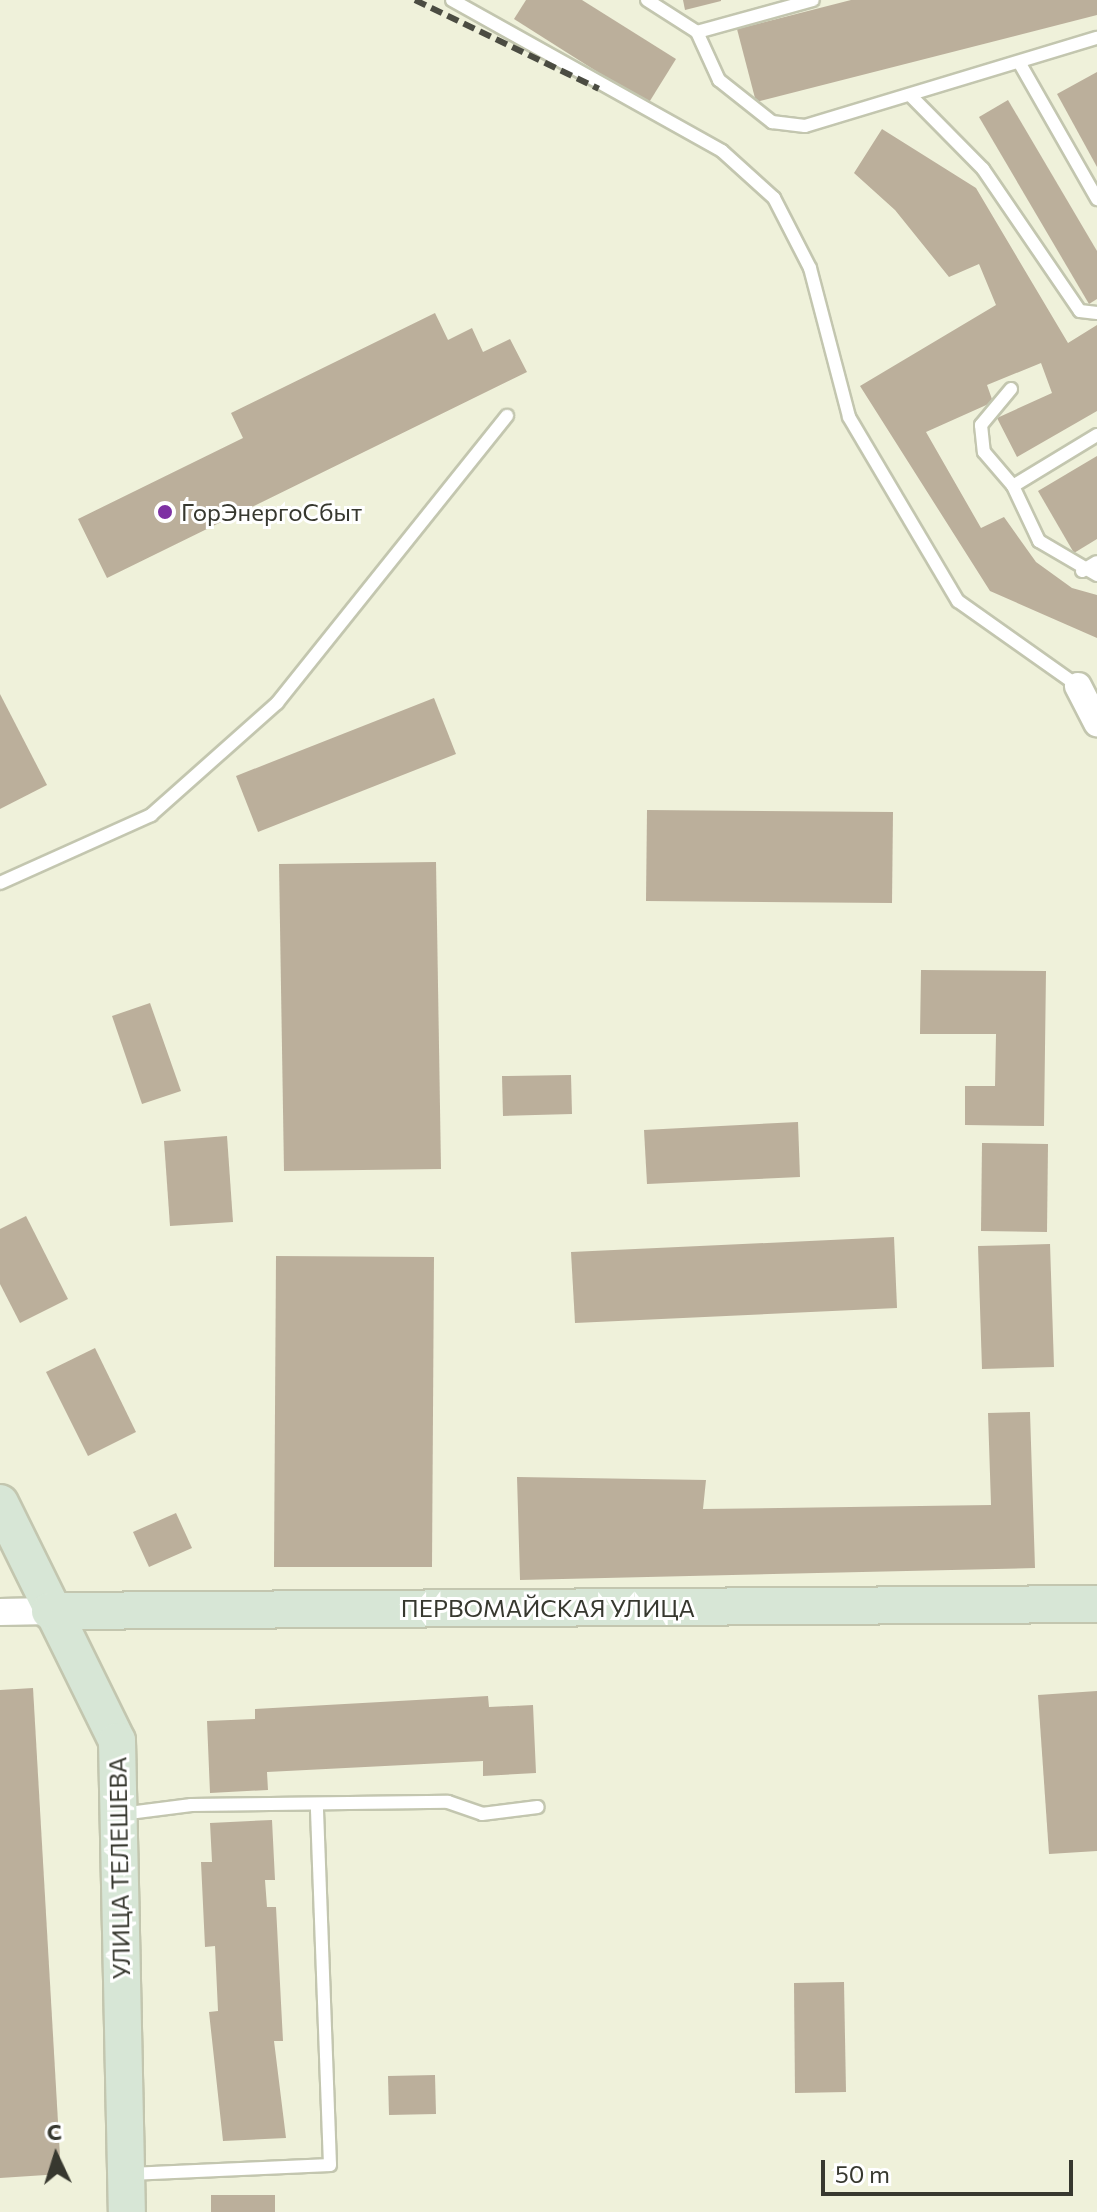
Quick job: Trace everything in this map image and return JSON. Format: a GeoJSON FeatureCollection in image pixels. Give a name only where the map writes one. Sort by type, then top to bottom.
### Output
{"type":"FeatureCollection","features":[{"type":"Feature","properties":{"kind":"street"},"geometry":{"type":"LineString","coordinates":[[1078,686],[1097,723]]}},
{"type":"Feature","properties":{"kind":"street","name":"УЛИЦА ТЕЛЕШЕВА"},"geometry":{"type":"LineString","coordinates":[[0,1503],[50,1611],[117,1741],[127,2212]]}},
{"type":"Feature","properties":{"kind":"street","name":"ПЕРВОМАЙСКАЯ УЛИЦА"},"geometry":{"type":"LineString","coordinates":[[0,1612],[1097,1604]]}},
{"type":"Feature","properties":{"kind":"lane"},"geometry":{"type":"LineString","coordinates":[[452,0],[722,151],[774,198],[810,268],[849,417],[958,601],[1078,686]]}},
{"type":"Feature","properties":{"kind":"lane"},"geometry":{"type":"LineString","coordinates":[[647,0],[697,32],[719,80],[772,122],[805,126],[1097,38]]}},
{"type":"Feature","properties":{"kind":"lane"},"geometry":{"type":"LineString","coordinates":[[697,32],[813,0]]}},
{"type":"Feature","properties":{"kind":"lane"},"geometry":{"type":"LineString","coordinates":[[1019,62],[1097,199]]}},
{"type":"Feature","properties":{"kind":"lane"},"geometry":{"type":"LineString","coordinates":[[910,95],[983,169],[1080,311],[1097,313]]}},
{"type":"Feature","properties":{"kind":"lane"},"geometry":{"type":"LineString","coordinates":[[1011,389],[981,425],[984,452],[1013,486],[1039,541],[1082,571],[1097,575]]}},
{"type":"Feature","properties":{"kind":"lane"},"geometry":{"type":"LineString","coordinates":[[0,883],[151,815],[277,703],[507,416]]}},
{"type":"Feature","properties":{"kind":"lane"},"geometry":{"type":"LineString","coordinates":[[1013,486],[1097,435]]}},
{"type":"Feature","properties":{"kind":"lane"},"geometry":{"type":"LineString","coordinates":[[1082,571],[1097,562]]}},
{"type":"Feature","properties":{"kind":"lane"},"geometry":{"type":"LineString","coordinates":[[118,1815],[191,1805],[448,1802],[482,1814],[538,1807]]}},
{"type":"Feature","properties":{"kind":"lane"},"geometry":{"type":"LineString","coordinates":[[126,2174],[330,2165],[317,1804]]}},
{"type":"Feature","properties":{"kind":"building"},"geometry":{"type":"Polygon","coordinates":[[[526,0],[582,0],[676,59],[648,104],[514,19],[526,0]]]}},
{"type":"Feature","properties":{"kind":"building"},"geometry":{"type":"Polygon","coordinates":[[[683,0],[721,0],[721,1],[685,10],[683,0]]]}},
{"type":"Feature","properties":{"kind":"building"},"geometry":{"type":"Polygon","coordinates":[[[851,0],[1097,0],[1097,15],[756,102],[737,29],[851,0]]]}},
{"type":"Feature","properties":{"kind":"building"},"geometry":{"type":"Polygon","coordinates":[[[1097,72],[1097,167],[1057,94],[1097,72]]]}},
{"type":"Feature","properties":{"kind":"building"},"geometry":{"type":"Polygon","coordinates":[[[1008,100],[1097,251],[1097,299],[1089,304],[979,117],[1008,100]]]}},
{"type":"Feature","properties":{"kind":"building"},"geometry":{"type":"Polygon","coordinates":[[[882,129],[976,188],[1068,343],[1097,325],[1097,411],[1017,457],[997,418],[1052,393],[1041,363],[987,385],[993,402],[926,432],[981,528],[1004,517],[1036,562],[1072,588],[1097,595],[1097,638],[990,591],[860,386],[996,305],[979,264],[949,277],[895,210],[854,173],[882,129]]]}},
{"type":"Feature","properties":{"kind":"building"},"geometry":{"type":"Polygon","coordinates":[[[435,313],[448,340],[472,328],[483,352],[510,339],[527,372],[107,578],[78,519],[243,438],[231,413],[435,313]]]}},
{"type":"Feature","properties":{"kind":"building"},"geometry":{"type":"Polygon","coordinates":[[[1097,456],[1097,539],[1074,553],[1038,491],[1097,456]]]}},
{"type":"Feature","properties":{"kind":"building"},"geometry":{"type":"Polygon","coordinates":[[[0,694],[47,785],[0,809],[0,694]]]}},
{"type":"Feature","properties":{"kind":"building"},"geometry":{"type":"Polygon","coordinates":[[[434,698],[456,754],[258,832],[236,776],[434,698]]]}},
{"type":"Feature","properties":{"kind":"building"},"geometry":{"type":"Polygon","coordinates":[[[647,810],[893,812],[892,903],[646,901],[647,810]]]}},
{"type":"Feature","properties":{"kind":"building"},"geometry":{"type":"Polygon","coordinates":[[[436,862],[441,1169],[284,1171],[279,864],[436,862]]]}},
{"type":"Feature","properties":{"kind":"building"},"geometry":{"type":"Polygon","coordinates":[[[921,970],[1046,971],[1044,1126],[965,1125],[965,1086],[995,1086],[996,1034],[920,1034],[921,970]]]}},
{"type":"Feature","properties":{"kind":"building"},"geometry":{"type":"Polygon","coordinates":[[[150,1003],[181,1091],[142,1104],[112,1016],[150,1003]]]}},
{"type":"Feature","properties":{"kind":"building"},"geometry":{"type":"Polygon","coordinates":[[[571,1075],[572,1114],[503,1116],[502,1076],[571,1075]]]}},
{"type":"Feature","properties":{"kind":"building"},"geometry":{"type":"Polygon","coordinates":[[[798,1122],[800,1177],[647,1184],[644,1130],[798,1122]]]}},
{"type":"Feature","properties":{"kind":"building"},"geometry":{"type":"Polygon","coordinates":[[[227,1136],[233,1222],[170,1226],[164,1141],[227,1136]]]}},
{"type":"Feature","properties":{"kind":"building"},"geometry":{"type":"Polygon","coordinates":[[[982,1143],[1048,1144],[1047,1232],[981,1231],[982,1143]]]}},
{"type":"Feature","properties":{"kind":"building"},"geometry":{"type":"Polygon","coordinates":[[[26,1216],[68,1299],[20,1323],[0,1284],[0,1229],[26,1216]]]}},
{"type":"Feature","properties":{"kind":"building"},"geometry":{"type":"Polygon","coordinates":[[[894,1237],[897,1308],[575,1323],[571,1252],[894,1237]]]}},
{"type":"Feature","properties":{"kind":"building"},"geometry":{"type":"Polygon","coordinates":[[[1050,1244],[1054,1367],[982,1369],[978,1246],[1050,1244]]]}},
{"type":"Feature","properties":{"kind":"building"},"geometry":{"type":"Polygon","coordinates":[[[276,1256],[434,1257],[432,1567],[274,1567],[276,1256]]]}},
{"type":"Feature","properties":{"kind":"building"},"geometry":{"type":"Polygon","coordinates":[[[95,1348],[136,1432],[88,1456],[46,1372],[95,1348]]]}},
{"type":"Feature","properties":{"kind":"building"},"geometry":{"type":"Polygon","coordinates":[[[1030,1412],[1035,1568],[520,1580],[517,1477],[706,1480],[703,1509],[991,1505],[988,1413],[1030,1412]]]}},
{"type":"Feature","properties":{"kind":"building"},"geometry":{"type":"Polygon","coordinates":[[[176,1513],[192,1548],[149,1567],[133,1532],[176,1513]]]}},
{"type":"Feature","properties":{"kind":"building"},"geometry":{"type":"Polygon","coordinates":[[[33,1688],[61,2174],[0,2178],[0,1690],[33,1688]]]}},
{"type":"Feature","properties":{"kind":"building"},"geometry":{"type":"Polygon","coordinates":[[[1097,1691],[1097,1851],[1049,1854],[1038,1695],[1097,1691]]]}},
{"type":"Feature","properties":{"kind":"building"},"geometry":{"type":"Polygon","coordinates":[[[488,1696],[489,1707],[533,1705],[536,1773],[483,1776],[483,1761],[267,1772],[268,1790],[210,1793],[207,1721],[255,1719],[255,1709],[488,1696]]]}},
{"type":"Feature","properties":{"kind":"building"},"geometry":{"type":"Polygon","coordinates":[[[272,1820],[275,1880],[265,1880],[267,1907],[276,1907],[283,2041],[274,2041],[286,2138],[223,2141],[209,2012],[218,2011],[215,1946],[205,1947],[201,1862],[212,1862],[210,1823],[272,1820]]]}},
{"type":"Feature","properties":{"kind":"building"},"geometry":{"type":"Polygon","coordinates":[[[844,1982],[846,2092],[795,2093],[794,1983],[844,1982]]]}},
{"type":"Feature","properties":{"kind":"building"},"geometry":{"type":"Polygon","coordinates":[[[435,2075],[436,2114],[389,2115],[388,2076],[435,2075]]]}},
{"type":"Feature","properties":{"kind":"building"},"geometry":{"type":"Polygon","coordinates":[[[211,2195],[275,2195],[275,2212],[211,2212],[211,2195]]]}},
{"type":"Feature","properties":{"kind":"railway"},"geometry":{"type":"LineString","coordinates":[[415,0],[599,89]]}},
{"type":"Feature","properties":{"kind":"place","name":"ГорЭнергоСбыт"},"geometry":{"type":"Point","coordinates":[165,512]}}]}
